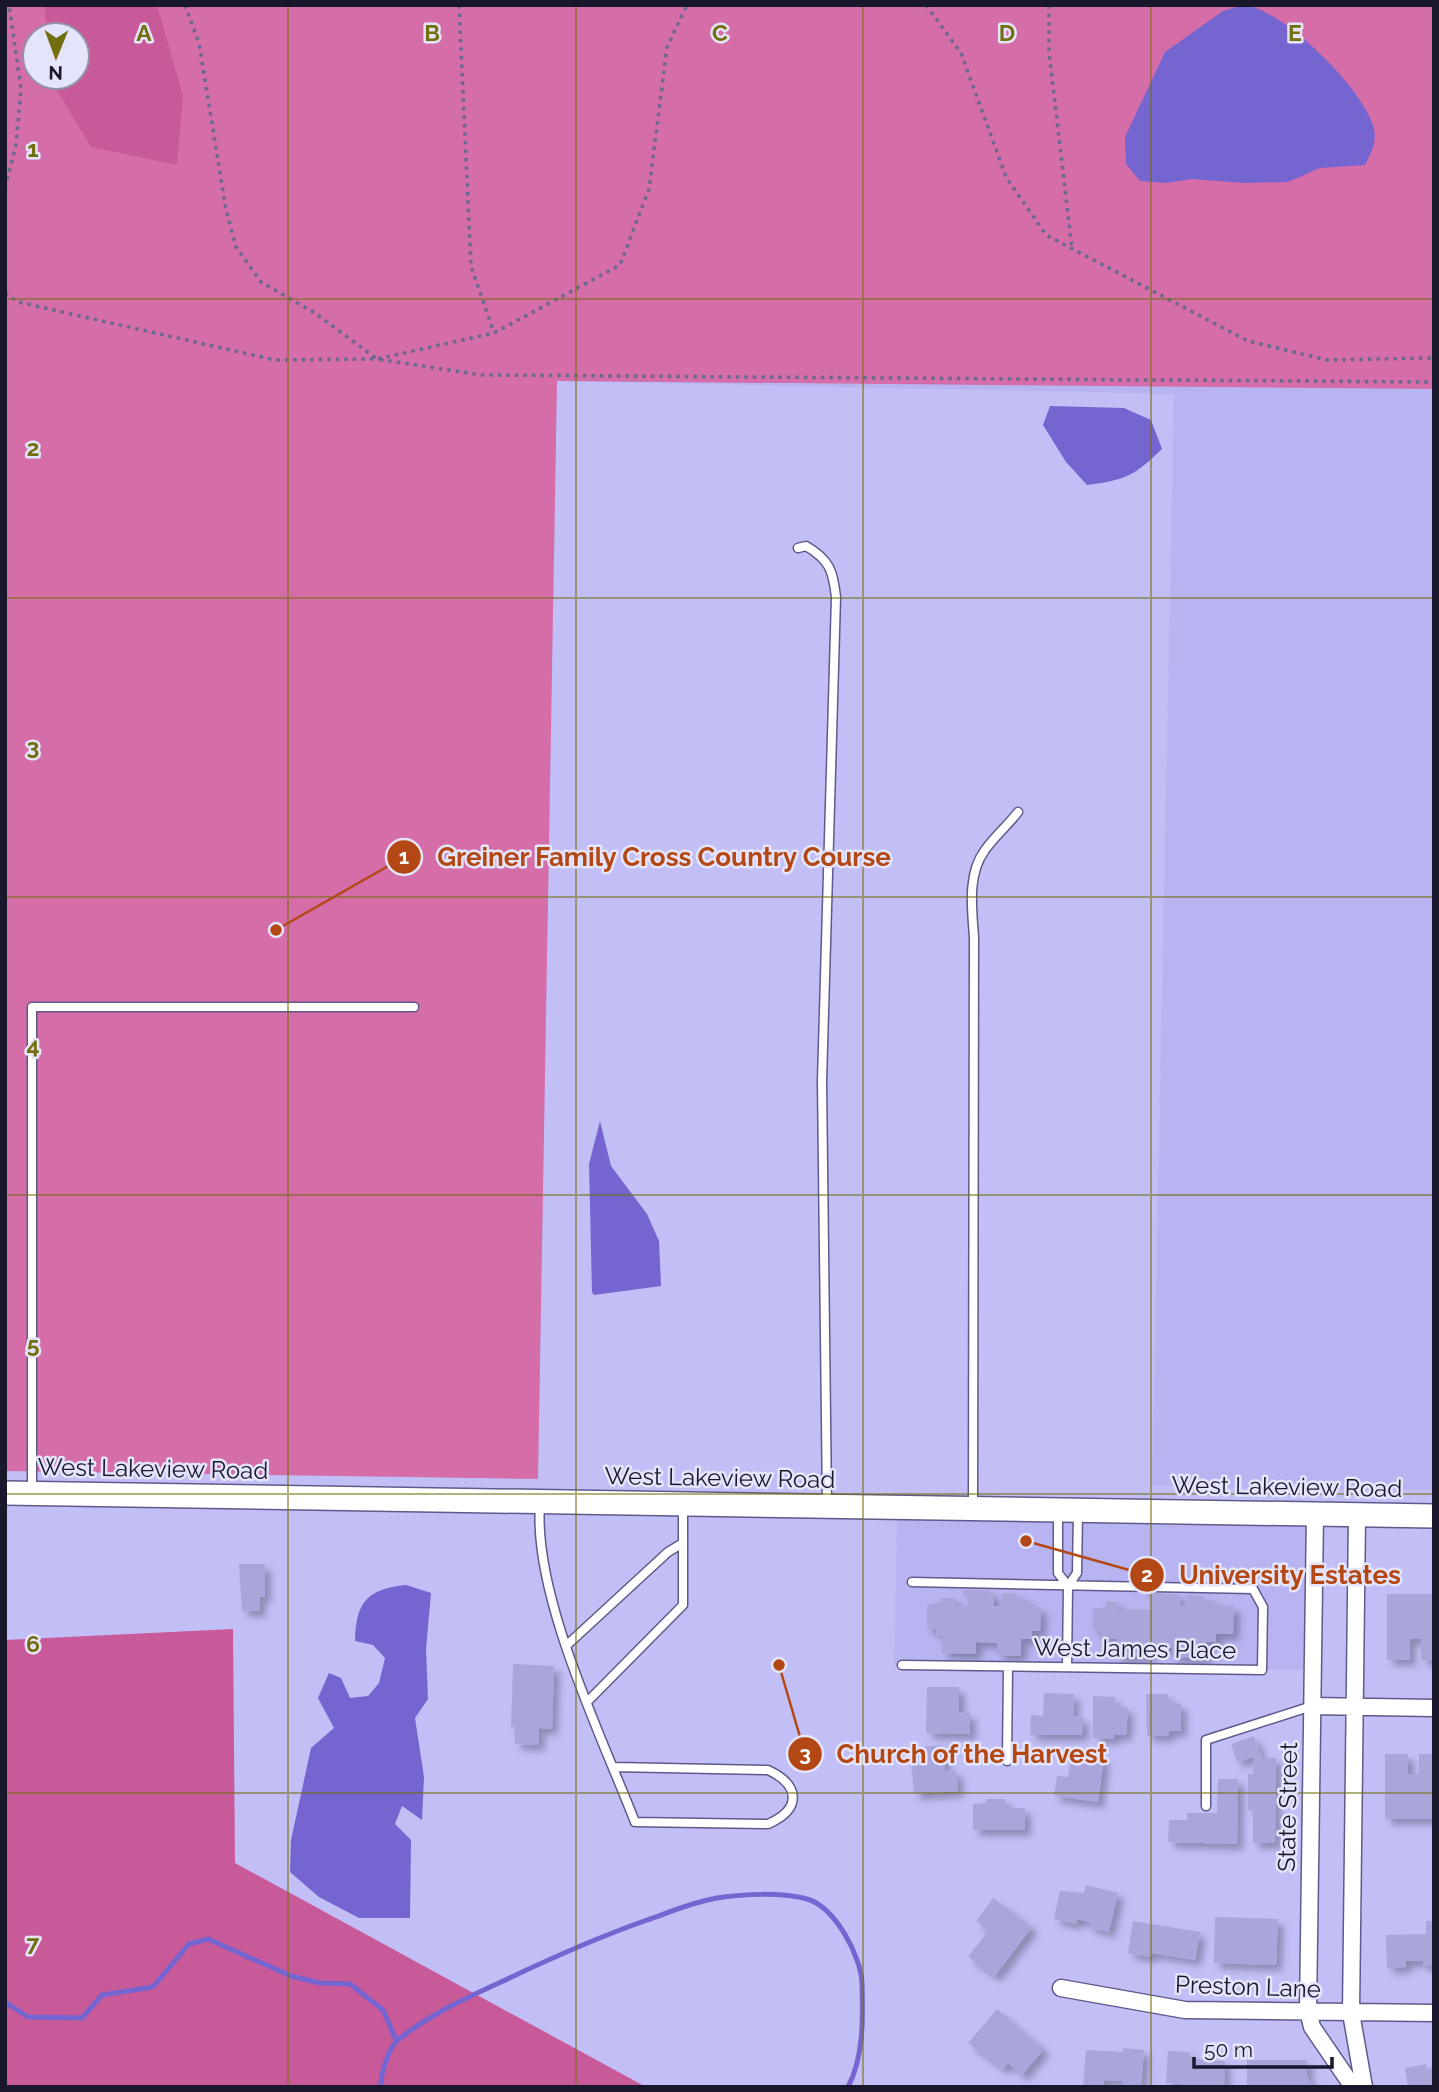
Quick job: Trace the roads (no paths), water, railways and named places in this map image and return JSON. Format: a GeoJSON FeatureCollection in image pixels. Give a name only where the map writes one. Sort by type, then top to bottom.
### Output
{"type":"FeatureCollection","features":[{"type":"Feature","properties":{"kind":"main road","name":"West Lakeview Road"},"geometry":{"type":"LineString","coordinates":[[5,1493],[1434,1516]]}},
{"type":"Feature","properties":{"kind":"street","name":"State Street"},"geometry":{"type":"LineString","coordinates":[[1315,1514],[1308,2011],[1312,2027],[1353,2087]]}},
{"type":"Feature","properties":{"kind":"street"},"geometry":{"type":"LineString","coordinates":[[1357,1515],[1350,2013],[1364,2087]]}},
{"type":"Feature","properties":{"kind":"street"},"geometry":{"type":"LineString","coordinates":[[1312,1706],[1434,1708]]}},
{"type":"Feature","properties":{"kind":"street","name":"Preston Lane"},"geometry":{"type":"LineString","coordinates":[[1061,1987],[1185,2010],[1434,2013]]}},
{"type":"Feature","properties":{"kind":"lane"},"geometry":{"type":"LineString","coordinates":[[798,548],[806,546],[824,556],[833,570],[836,597],[822,1081],[827,1507]]}},
{"type":"Feature","properties":{"kind":"lane"},"geometry":{"type":"LineString","coordinates":[[972,1509],[974,937],[971,900],[975,870],[984,851],[1018,812]]}},
{"type":"Feature","properties":{"kind":"lane"},"geometry":{"type":"LineString","coordinates":[[32,1494],[32,1007],[414,1007]]}},
{"type":"Feature","properties":{"kind":"lane"},"geometry":{"type":"LineString","coordinates":[[540,1502],[538,1533],[543,1571],[567,1645],[635,1822],[768,1824],[784,1817],[792,1804],[792,1789],[785,1778],[768,1770],[614,1767]]}},
{"type":"Feature","properties":{"kind":"lane"},"geometry":{"type":"LineString","coordinates":[[588,1701],[683,1605],[683,1504]]}},
{"type":"Feature","properties":{"kind":"lane"},"geometry":{"type":"LineString","coordinates":[[1068,1511],[1058,1573],[1068,1586]]}},
{"type":"Feature","properties":{"kind":"lane"},"geometry":{"type":"LineString","coordinates":[[1067,1667],[1068,1586],[1077,1573],[1068,1511]]}},
{"type":"Feature","properties":{"kind":"lane"},"geometry":{"type":"LineString","coordinates":[[567,1645],[668,1552],[683,1543]]}},
{"type":"Feature","properties":{"kind":"lane"},"geometry":{"type":"LineString","coordinates":[[912,1582],[1068,1586]]}},
{"type":"Feature","properties":{"kind":"lane","name":"West James Place"},"geometry":{"type":"LineString","coordinates":[[902,1665],[1262,1670],[1263,1606],[1253,1589],[1068,1586]]}},
{"type":"Feature","properties":{"kind":"lane","name":"West James Place"},"geometry":{"type":"LineString","coordinates":[[1007,1761],[1009,1667]]}},
{"type":"Feature","properties":{"kind":"lane"},"geometry":{"type":"LineString","coordinates":[[1206,1806],[1206,1740],[1312,1706]]}},
{"type":"Feature","properties":{"kind":"waterway"},"geometry":{"type":"LineString","coordinates":[[381,2087],[386,2061],[395,2043],[423,2022],[461,2001],[573,1949],[628,1927],[699,1902],[762,1894],[786,1895],[817,1904],[836,1922],[852,1947],[862,1983],[862,2023],[860,2050],[848,2087]]}},
{"type":"Feature","properties":{"kind":"waterway"},"geometry":{"type":"LineString","coordinates":[[5,2002],[28,2017],[82,2018],[102,1995],[153,1987],[189,1944],[208,1939],[291,1976],[320,1983],[350,1984],[383,2010],[396,2040]]}},
{"type":"Feature","properties":{"kind":"place","name":"Greiner Family Cross Country Course"},"geometry":{"type":"Point","coordinates":[276,930]}},
{"type":"Feature","properties":{"kind":"place","name":"University Estates"},"geometry":{"type":"Point","coordinates":[1026,1541]}},
{"type":"Feature","properties":{"kind":"place","name":"Church of the Harvest"},"geometry":{"type":"Point","coordinates":[779,1665]}}]}
